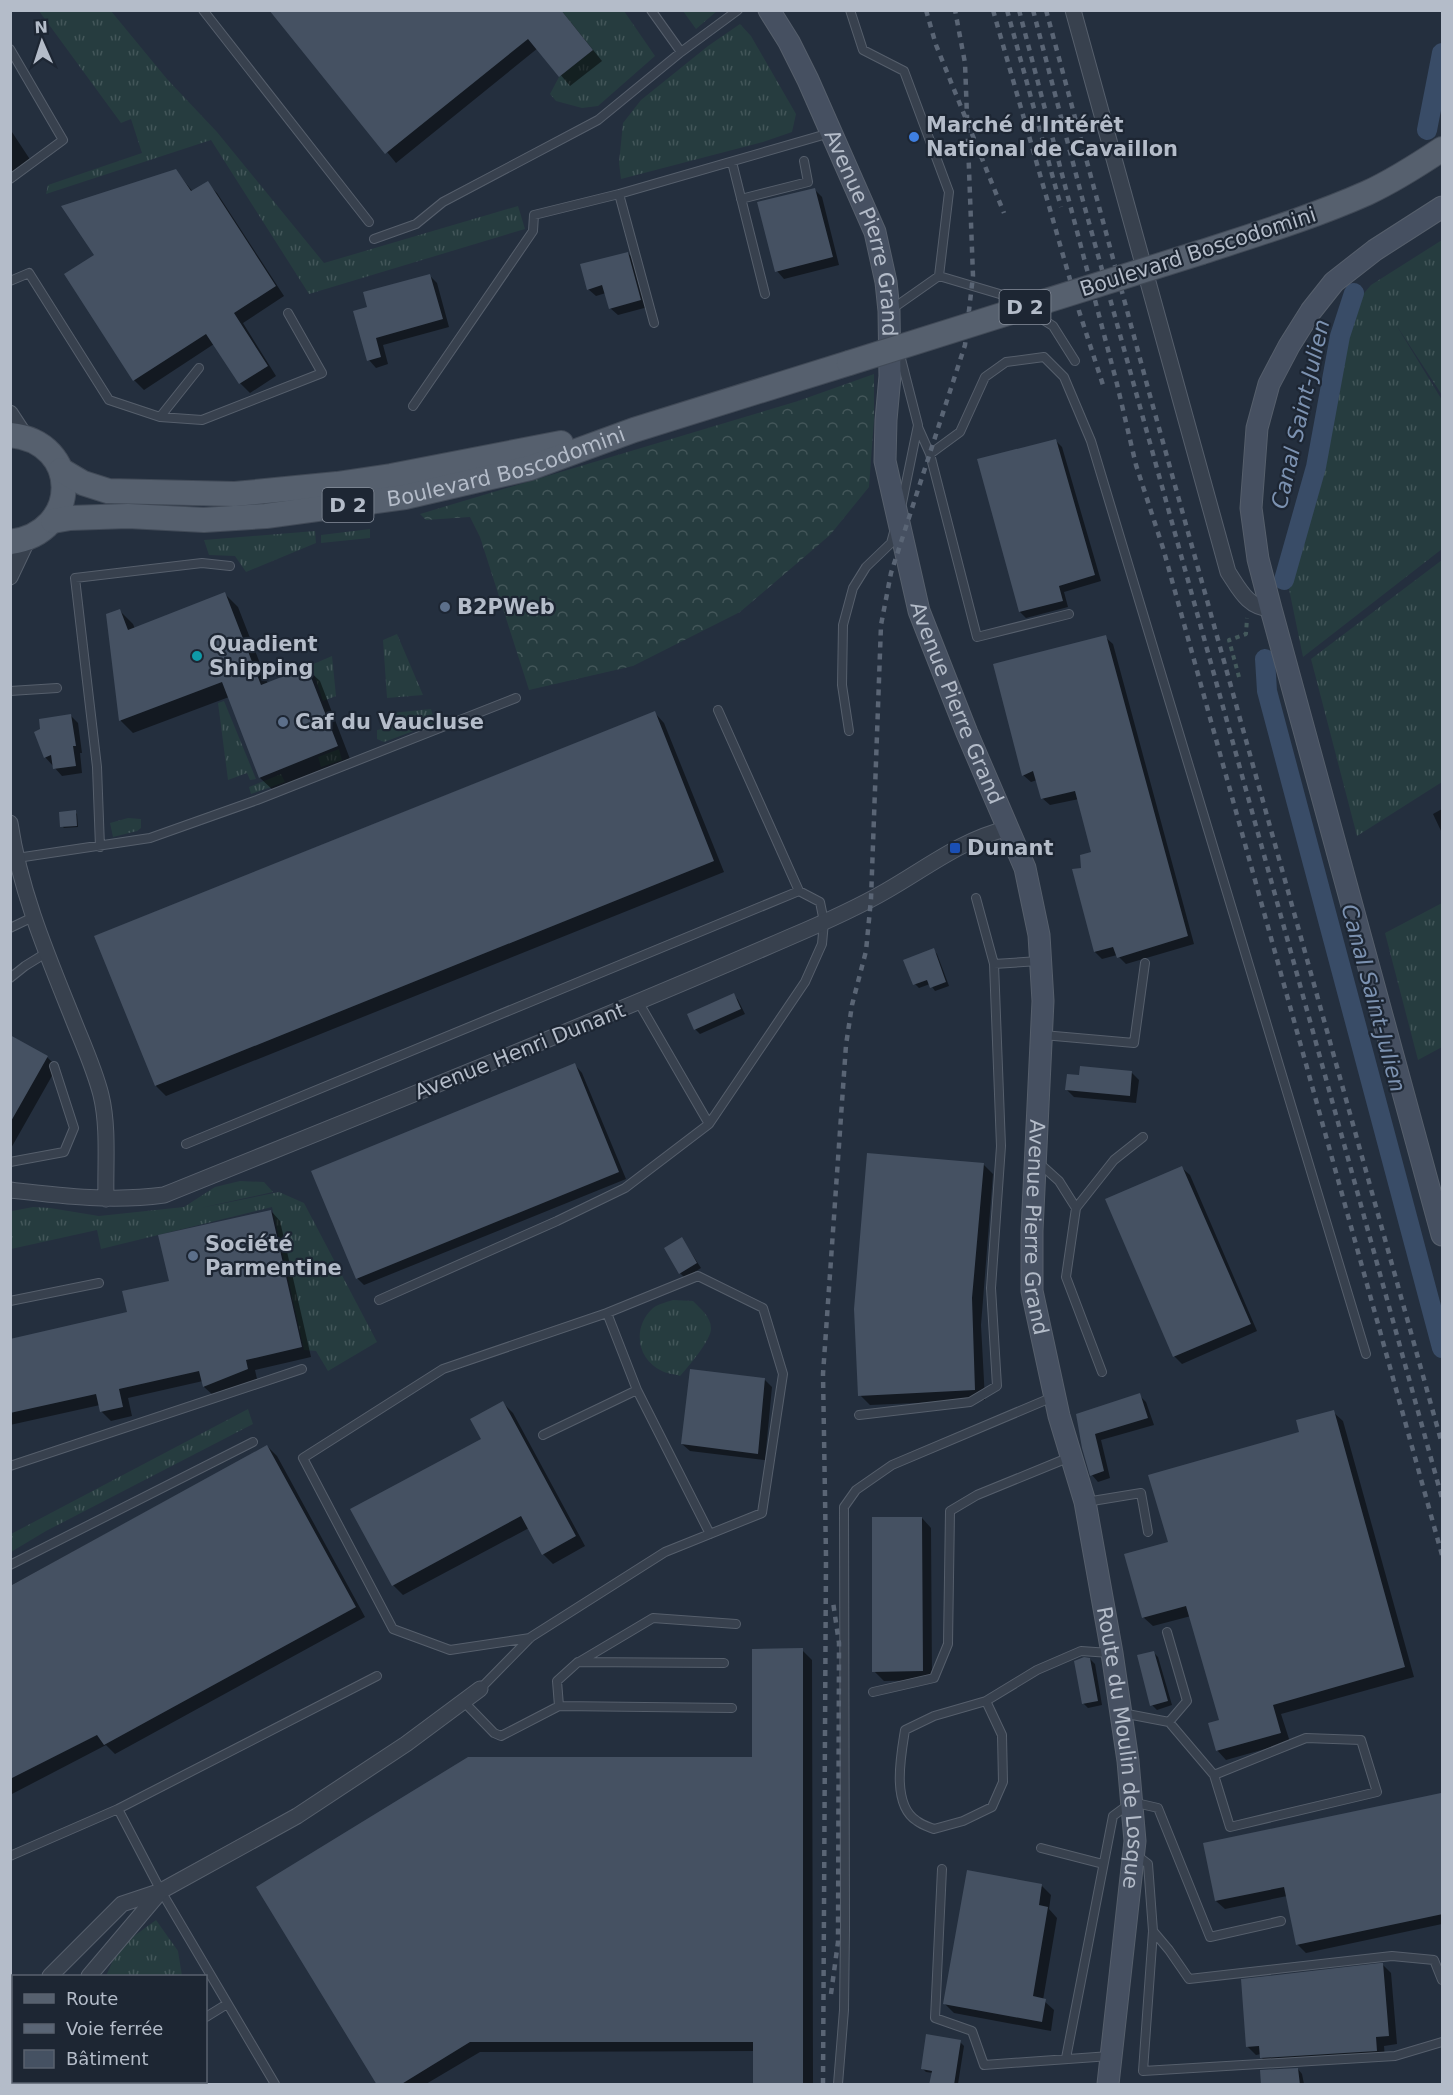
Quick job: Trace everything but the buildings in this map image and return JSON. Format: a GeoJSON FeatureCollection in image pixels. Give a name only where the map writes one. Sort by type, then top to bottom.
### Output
{"type":"FeatureCollection","features":[{"type":"Feature","properties":{"kind":"main road","name":"Boulevard Boscodomini"},"geometry":{"type":"LineString","coordinates":[[53,521],[70,518],[128,516],[204,520],[266,516],[405,497],[530,468],[634,430],[1304,219],[1368,193],[1443,149]]}},
{"type":"Feature","properties":{"kind":"main road","name":"Boulevard Boscodomini"},"geometry":{"type":"LineString","coordinates":[[61,470],[83,483],[108,491],[235,494],[391,476],[634,430]]}},
{"type":"Feature","properties":{"kind":"main road"},"geometry":{"type":"LineString","coordinates":[[18,435],[37,441],[47,449],[61,470],[64,487],[61,505],[53,521],[42,532],[19,540]]}},
{"type":"Feature","properties":{"kind":"street","name":"Avenue Pierre Grand"},"geometry":{"type":"LineString","coordinates":[[769,10],[789,42],[808,80],[874,232],[886,282],[889,311],[890,376],[885,461],[898,519],[920,611],[967,734],[1025,868],[1039,935],[1043,1001],[1032,1231],[1032,1291],[1057,1406]]}},
{"type":"Feature","properties":{"kind":"street"},"geometry":{"type":"LineString","coordinates":[[1073,10],[1228,572],[1249,603],[1260,609],[1271,609]]}},
{"type":"Feature","properties":{"kind":"street"},"geometry":{"type":"LineString","coordinates":[[1443,207],[1375,250],[1334,282],[1311,311],[1269,384],[1257,428],[1251,508],[1258,559],[1271,609],[1443,1235]]}},
{"type":"Feature","properties":{"kind":"street"},"geometry":{"type":"LineString","coordinates":[[10,412],[18,435]]}},
{"type":"Feature","properties":{"kind":"street"},"geometry":{"type":"LineString","coordinates":[[10,577],[19,540]]}},
{"type":"Feature","properties":{"kind":"street"},"geometry":{"type":"LineString","coordinates":[[10,823],[16,868],[46,953],[102,1096],[105,1126],[106,1199]]}},
{"type":"Feature","properties":{"kind":"street","name":"Avenue Henri Dunant"},"geometry":{"type":"LineString","coordinates":[[10,1190],[106,1199],[138,1199],[164,1195],[639,1003],[824,922],[888,890],[974,838],[1009,828]]}},
{"type":"Feature","properties":{"kind":"street","name":"Route du Moulin de Losque"},"geometry":{"type":"LineString","coordinates":[[1057,1406],[1085,1502],[1121,1712],[1135,1841],[1108,2085]]}},
{"type":"Feature","properties":{"kind":"street"},"geometry":{"type":"LineString","coordinates":[[52,1975],[122,1904],[160,1891],[297,1816],[406,1744],[480,1689]]}},
{"type":"Feature","properties":{"kind":"street"},"geometry":{"type":"LineString","coordinates":[[91,1975],[160,1891]]}},
{"type":"Feature","properties":{"kind":"lane"},"geometry":{"type":"LineString","coordinates":[[203,10],[369,222]]}},
{"type":"Feature","properties":{"kind":"lane"},"geometry":{"type":"LineString","coordinates":[[651,10],[681,52]]}},
{"type":"Feature","properties":{"kind":"lane"},"geometry":{"type":"LineString","coordinates":[[374,239],[416,224],[443,202],[598,120],[681,52],[738,10]]}},
{"type":"Feature","properties":{"kind":"lane"},"geometry":{"type":"LineString","coordinates":[[850,10],[863,50],[904,71],[949,192],[939,276],[889,311],[918,425],[930,454],[977,637],[1070,614]]}},
{"type":"Feature","properties":{"kind":"lane"},"geometry":{"type":"LineString","coordinates":[[10,49],[63,140],[10,179]]}},
{"type":"Feature","properties":{"kind":"lane"},"geometry":{"type":"LineString","coordinates":[[413,406],[533,231],[534,215],[619,194],[831,133]]}},
{"type":"Feature","properties":{"kind":"lane"},"geometry":{"type":"LineString","coordinates":[[741,199],[808,182],[804,161]]}},
{"type":"Feature","properties":{"kind":"lane"},"geometry":{"type":"LineString","coordinates":[[732,162],[765,294]]}},
{"type":"Feature","properties":{"kind":"lane"},"geometry":{"type":"LineString","coordinates":[[619,194],[654,323]]}},
{"type":"Feature","properties":{"kind":"lane"},"geometry":{"type":"LineString","coordinates":[[10,281],[29,273],[109,400],[160,417],[202,420],[322,373],[288,313]]}},
{"type":"Feature","properties":{"kind":"lane"},"geometry":{"type":"LineString","coordinates":[[939,276],[1002,295],[1053,326],[1074,361]]}},
{"type":"Feature","properties":{"kind":"lane"},"geometry":{"type":"LineString","coordinates":[[930,454],[960,432],[985,377],[1006,362],[1044,357],[1064,377],[1091,441],[1366,1354]]}},
{"type":"Feature","properties":{"kind":"lane"},"geometry":{"type":"LineString","coordinates":[[160,417],[199,368]]}},
{"type":"Feature","properties":{"kind":"lane"},"geometry":{"type":"LineString","coordinates":[[849,731],[842,685],[843,625],[853,588],[866,567],[891,543],[918,425]]}},
{"type":"Feature","properties":{"kind":"lane"},"geometry":{"type":"LineString","coordinates":[[100,847],[97,767],[75,578],[201,563],[230,566]]}},
{"type":"Feature","properties":{"kind":"lane"},"geometry":{"type":"LineString","coordinates":[[10,691],[57,688]]}},
{"type":"Feature","properties":{"kind":"lane"},"geometry":{"type":"LineString","coordinates":[[16,868],[100,847],[150,838],[257,800],[516,698]]}},
{"type":"Feature","properties":{"kind":"lane"},"geometry":{"type":"LineString","coordinates":[[379,1300],[557,1221],[625,1188],[709,1124],[805,982],[822,944],[824,922],[820,902],[799,891],[718,710]]}},
{"type":"Feature","properties":{"kind":"lane"},"geometry":{"type":"LineString","coordinates":[[186,1144],[799,891]]}},
{"type":"Feature","properties":{"kind":"lane"},"geometry":{"type":"LineString","coordinates":[[859,1415],[970,1402],[997,1386],[991,1288],[1001,1146],[994,964],[976,898]]}},
{"type":"Feature","properties":{"kind":"lane"},"geometry":{"type":"LineString","coordinates":[[10,928],[33,917]]}},
{"type":"Feature","properties":{"kind":"lane"},"geometry":{"type":"LineString","coordinates":[[10,978],[46,953]]}},
{"type":"Feature","properties":{"kind":"lane"},"geometry":{"type":"LineString","coordinates":[[994,964],[1041,961]]}},
{"type":"Feature","properties":{"kind":"lane"},"geometry":{"type":"LineString","coordinates":[[1042,1035],[1134,1043],[1145,963]]}},
{"type":"Feature","properties":{"kind":"lane"},"geometry":{"type":"LineString","coordinates":[[639,1003],[709,1124]]}},
{"type":"Feature","properties":{"kind":"lane"},"geometry":{"type":"LineString","coordinates":[[10,1162],[64,1152],[74,1128],[54,1066]]}},
{"type":"Feature","properties":{"kind":"lane"},"geometry":{"type":"LineString","coordinates":[[1102,1371],[1066,1276],[1076,1208],[1114,1160],[1143,1137]]}},
{"type":"Feature","properties":{"kind":"lane"},"geometry":{"type":"LineString","coordinates":[[1035,1160],[1059,1181],[1076,1208]]}},
{"type":"Feature","properties":{"kind":"lane"},"geometry":{"type":"LineString","coordinates":[[480,1689],[531,1637],[665,1552],[762,1513],[783,1374],[763,1308],[698,1276],[607,1313],[443,1368],[303,1458],[393,1629],[450,1650],[531,1637]]}},
{"type":"Feature","properties":{"kind":"lane"},"geometry":{"type":"LineString","coordinates":[[10,1301],[99,1283]]}},
{"type":"Feature","properties":{"kind":"lane"},"geometry":{"type":"LineString","coordinates":[[607,1313],[637,1390],[710,1534]]}},
{"type":"Feature","properties":{"kind":"lane"},"geometry":{"type":"LineString","coordinates":[[10,1466],[302,1369]]}},
{"type":"Feature","properties":{"kind":"lane"},"geometry":{"type":"LineString","coordinates":[[543,1435],[637,1390]]}},
{"type":"Feature","properties":{"kind":"lane"},"geometry":{"type":"LineString","coordinates":[[838,2085],[844,2010],[845,1929],[844,1507],[856,1490],[892,1465],[1057,1406]]}},
{"type":"Feature","properties":{"kind":"lane"},"geometry":{"type":"LineString","coordinates":[[10,1565],[254,1442]]}},
{"type":"Feature","properties":{"kind":"lane"},"geometry":{"type":"LineString","coordinates":[[873,1692],[934,1678],[948,1644],[950,1511],[977,1495],[1071,1456]]}},
{"type":"Feature","properties":{"kind":"lane"},"geometry":{"type":"LineString","coordinates":[[1085,1502],[1141,1493],[1148,1532]]}},
{"type":"Feature","properties":{"kind":"lane"},"geometry":{"type":"LineString","coordinates":[[559,1706],[557,1681],[578,1662],[653,1618],[736,1624]]}},
{"type":"Feature","properties":{"kind":"lane"},"geometry":{"type":"LineString","coordinates":[[1167,1632],[1187,1701],[1169,1722]]}},
{"type":"Feature","properties":{"kind":"lane"},"geometry":{"type":"LineString","coordinates":[[986,1701],[1002,1736],[1003,1782],[992,1807],[963,1821],[934,1829],[915,1820],[901,1799],[900,1756],[905,1730],[934,1716],[986,1701],[1037,1670],[1081,1651],[1112,1653]]}},
{"type":"Feature","properties":{"kind":"lane"},"geometry":{"type":"LineString","coordinates":[[578,1662],[724,1663]]}},
{"type":"Feature","properties":{"kind":"lane"},"geometry":{"type":"LineString","coordinates":[[10,1856],[118,1809],[376,1676]]}},
{"type":"Feature","properties":{"kind":"lane"},"geometry":{"type":"LineString","coordinates":[[463,1701],[494,1733],[501,1736],[559,1706],[732,1708]]}},
{"type":"Feature","properties":{"kind":"lane"},"geometry":{"type":"LineString","coordinates":[[1121,1712],[1169,1722],[1214,1774],[1230,1827],[1377,1792],[1361,1740],[1306,1738],[1214,1774]]}},
{"type":"Feature","properties":{"kind":"lane"},"geometry":{"type":"LineString","coordinates":[[1066,2058],[1113,1816],[1132,1802],[1158,1808],[1210,1937],[1281,1921]]}},
{"type":"Feature","properties":{"kind":"lane"},"geometry":{"type":"LineString","coordinates":[[118,1809],[160,1891],[276,2085]]}},
{"type":"Feature","properties":{"kind":"lane"},"geometry":{"type":"LineString","coordinates":[[1041,1848],[1103,1864]]}},
{"type":"Feature","properties":{"kind":"lane"},"geometry":{"type":"LineString","coordinates":[[1134,1854],[1148,1864],[1153,1931],[1143,2071],[1395,2056],[1443,2042]]}},
{"type":"Feature","properties":{"kind":"lane"},"geometry":{"type":"LineString","coordinates":[[942,1869],[935,2019],[972,2031],[984,2064],[1112,2056]]}},
{"type":"Feature","properties":{"kind":"lane"},"geometry":{"type":"LineString","coordinates":[[1153,1931],[1189,1979],[1392,1956],[1434,1960],[1443,1980]]}},
{"type":"Feature","properties":{"kind":"lane"},"geometry":{"type":"LineString","coordinates":[[207,2016],[227,2004]]}},
{"type":"Feature","properties":{"kind":"path"},"geometry":{"type":"LineString","coordinates":[[1239,677],[1229,640],[1246,634],[1249,603]]}},
{"type":"Feature","properties":{"kind":"green space"},"geometry":{"type":"Polygon","coordinates":[[[39,11],[111,11],[167,79],[217,132],[324,263],[518,206],[525,229],[309,294],[211,140],[46,194],[48,185],[142,153],[131,119],[121,123],[39,11]]]}},
{"type":"Feature","properties":{"kind":"green space"},"geometry":{"type":"Polygon","coordinates":[[[561,11],[624,11],[655,56],[598,106],[582,108],[556,101],[550,94],[559,77],[593,50],[561,11]]]}},
{"type":"Feature","properties":{"kind":"green space"},"geometry":{"type":"Polygon","coordinates":[[[683,11],[717,11],[696,29],[683,11]]]}},
{"type":"Feature","properties":{"kind":"green space"},"geometry":{"type":"Polygon","coordinates":[[[740,24],[751,36],[796,114],[792,132],[763,142],[621,179],[619,163],[623,123],[641,100],[708,46],[740,24]]]}},
{"type":"Feature","properties":{"kind":"green space"},"geometry":{"type":"Polygon","coordinates":[[[1442,240],[1442,395],[1395,323],[1442,400],[1442,549],[1303,657],[1289,589],[1299,560],[1345,344],[1359,299],[1371,285],[1442,240]]]}},
{"type":"Feature","properties":{"kind":"green space"},"geometry":{"type":"Polygon","coordinates":[[[874,374],[874,419],[869,487],[830,535],[740,612],[633,666],[529,690],[480,537],[470,517],[426,520],[420,514],[798,401],[874,374]]]}},
{"type":"Feature","properties":{"kind":"green space"},"geometry":{"type":"Polygon","coordinates":[[[370,529],[370,538],[321,543],[321,535],[370,529]]]}},
{"type":"Feature","properties":{"kind":"green space"},"geometry":{"type":"Polygon","coordinates":[[[315,531],[316,543],[246,572],[235,556],[209,555],[204,540],[315,531]]]}},
{"type":"Feature","properties":{"kind":"green space"},"geometry":{"type":"Polygon","coordinates":[[[1442,560],[1442,782],[1357,836],[1311,659],[1442,560]]]}},
{"type":"Feature","properties":{"kind":"green space"},"geometry":{"type":"Polygon","coordinates":[[[397,634],[423,695],[387,698],[383,640],[397,634]]]}},
{"type":"Feature","properties":{"kind":"green space"},"geometry":{"type":"Polygon","coordinates":[[[332,656],[336,696],[323,701],[311,665],[332,656]]]}},
{"type":"Feature","properties":{"kind":"green space"},"geometry":{"type":"Polygon","coordinates":[[[224,701],[256,779],[250,780],[247,773],[228,780],[218,703],[224,701]]]}},
{"type":"Feature","properties":{"kind":"green space"},"geometry":{"type":"Polygon","coordinates":[[[431,709],[435,723],[384,742],[377,739],[377,730],[391,727],[391,713],[431,709]]]}},
{"type":"Feature","properties":{"kind":"green space"},"geometry":{"type":"Polygon","coordinates":[[[339,749],[342,760],[321,767],[318,757],[339,749]]]}},
{"type":"Feature","properties":{"kind":"green space"},"geometry":{"type":"Polygon","coordinates":[[[281,774],[285,782],[251,794],[249,787],[281,774]]]}},
{"type":"Feature","properties":{"kind":"green space"},"geometry":{"type":"Polygon","coordinates":[[[128,818],[141,819],[141,828],[113,837],[110,823],[128,818]]]}},
{"type":"Feature","properties":{"kind":"green space"},"geometry":{"type":"Polygon","coordinates":[[[1442,903],[1442,1047],[1418,1060],[1385,933],[1442,903]]]}},
{"type":"Feature","properties":{"kind":"green space"},"geometry":{"type":"Polygon","coordinates":[[[240,1181],[264,1182],[273,1192],[200,1208],[279,1192],[304,1203],[377,1342],[328,1371],[316,1351],[304,1350],[272,1207],[101,1249],[97,1230],[11,1249],[12,1211],[33,1207],[99,1216],[184,1207],[215,1187],[240,1181]]]}},
{"type":"Feature","properties":{"kind":"green space"},"geometry":{"type":"Polygon","coordinates":[[[673,1300],[693,1301],[711,1324],[704,1346],[680,1376],[664,1372],[654,1366],[647,1359],[640,1343],[642,1325],[646,1317],[654,1307],[673,1300]]]}},
{"type":"Feature","properties":{"kind":"green space"},"geometry":{"type":"Polygon","coordinates":[[[248,1409],[253,1424],[46,1531],[11,1552],[11,1534],[248,1409]]]}},
{"type":"Feature","properties":{"kind":"green space"},"geometry":{"type":"Polygon","coordinates":[[[156,1920],[178,1951],[182,1975],[106,1975],[119,1947],[156,1920]]]}},
{"type":"Feature","properties":{"kind":"waterway","name":"Canal Saint-Julien"},"geometry":{"type":"LineString","coordinates":[[1427,130],[1442,53]]}},
{"type":"Feature","properties":{"kind":"waterway","name":"Canal Saint-Julien"},"geometry":{"type":"LineString","coordinates":[[1284,580],[1316,467],[1340,336],[1354,293]]}},
{"type":"Feature","properties":{"kind":"waterway","name":"Canal Saint-Julien"},"geometry":{"type":"LineString","coordinates":[[1265,659],[1267,691],[1442,1348]]}},
{"type":"Feature","properties":{"kind":"railway"},"geometry":{"type":"LineString","coordinates":[[926,10],[936,45],[1004,213]]}},
{"type":"Feature","properties":{"kind":"railway"},"geometry":{"type":"LineString","coordinates":[[823,2084],[826,1557],[823,1374],[846,1045],[852,1005],[866,951],[871,899],[881,625],[891,573],[965,345],[973,276],[965,63],[955,10]]}},
{"type":"Feature","properties":{"kind":"railway"},"geometry":{"type":"LineString","coordinates":[[993,10],[1079,311],[1103,385]]}},
{"type":"Feature","properties":{"kind":"railway"},"geometry":{"type":"LineString","coordinates":[[1007,10],[1061,207]]}},
{"type":"Feature","properties":{"kind":"railway"},"geometry":{"type":"LineString","coordinates":[[1019,10],[1136,465],[1163,548],[1442,1555]]}},
{"type":"Feature","properties":{"kind":"railway"},"geometry":{"type":"LineString","coordinates":[[1033,10],[1083,201],[1442,1498]]}},
{"type":"Feature","properties":{"kind":"railway"},"geometry":{"type":"LineString","coordinates":[[1046,10],[1149,392],[1442,1444]]}},
{"type":"Feature","properties":{"kind":"railway"},"geometry":{"type":"LineString","coordinates":[[831,1994],[838,1942],[839,1643],[833,1602]]}},
{"type":"Feature","properties":{"kind":"place","name":"Marché d'Intérêt National de Cavaillon"},"geometry":{"type":"Point","coordinates":[914,137]}},
{"type":"Feature","properties":{"kind":"place","name":"B2PWeb"},"geometry":{"type":"Point","coordinates":[445,607]}},
{"type":"Feature","properties":{"kind":"place","name":"Quadient Shipping"},"geometry":{"type":"Point","coordinates":[197,656]}},
{"type":"Feature","properties":{"kind":"place","name":"Caf du Vaucluse"},"geometry":{"type":"Point","coordinates":[283,722]}},
{"type":"Feature","properties":{"kind":"place","name":"Dunant"},"geometry":{"type":"Point","coordinates":[955,848]}},
{"type":"Feature","properties":{"kind":"place","name":"Société Parmentine"},"geometry":{"type":"Point","coordinates":[193,1256]}}]}
